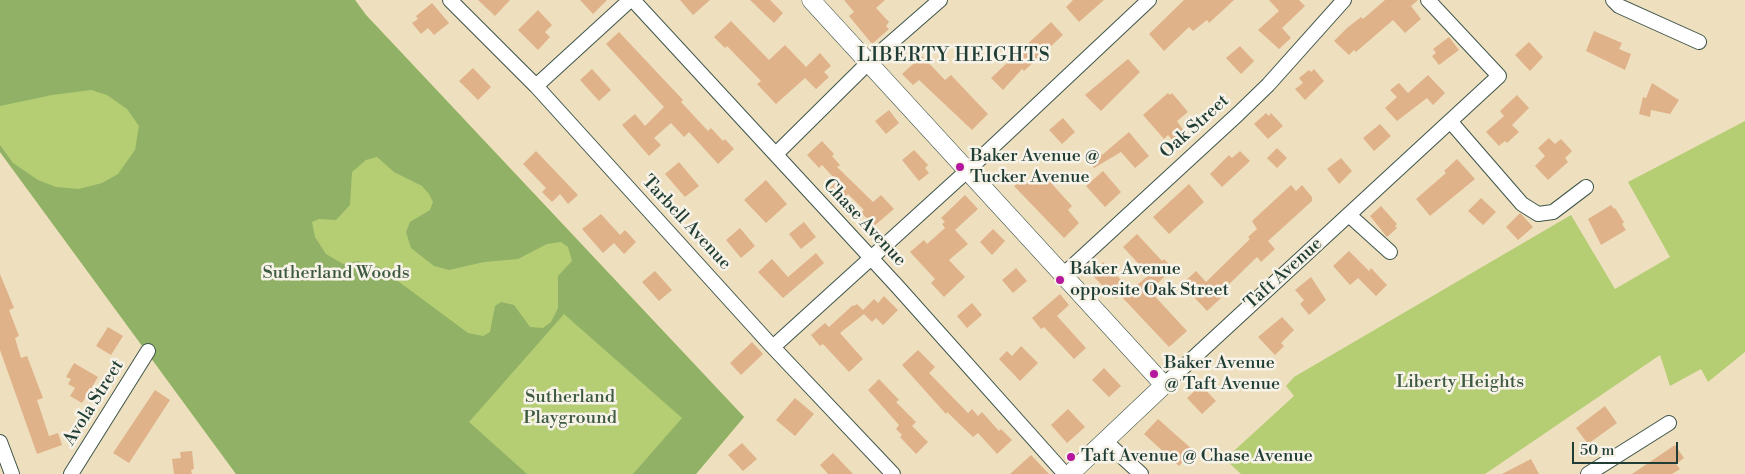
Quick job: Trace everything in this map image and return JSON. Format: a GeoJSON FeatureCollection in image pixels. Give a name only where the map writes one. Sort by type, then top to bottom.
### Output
{"type":"FeatureCollection","features":[{"type":"Feature","properties":{"kind":"street","name":"Tarbell Avenue"},"geometry":{"type":"LineString","coordinates":[[450,0],[536,86],[773,347],[893,474]]}},
{"type":"Feature","properties":{"kind":"street"},"geometry":{"type":"LineString","coordinates":[[536,86],[631,0]]}},
{"type":"Feature","properties":{"kind":"street","name":"Chase Avenue"},"geometry":{"type":"LineString","coordinates":[[631,0],[872,258],[1065,474]]}},
{"type":"Feature","properties":{"kind":"street"},"geometry":{"type":"LineString","coordinates":[[811,0],[1164,385]]}},
{"type":"Feature","properties":{"kind":"street"},"geometry":{"type":"LineString","coordinates":[[776,154],[869,62],[940,0]]}},
{"type":"Feature","properties":{"kind":"street"},"geometry":{"type":"LineString","coordinates":[[773,347],[968,170],[1149,0]]}},
{"type":"Feature","properties":{"kind":"street","name":"Oak Street"},"geometry":{"type":"LineString","coordinates":[[1063,275],[1268,85],[1344,0]]}},
{"type":"Feature","properties":{"kind":"street","name":"Taft Avenue"},"geometry":{"type":"LineString","coordinates":[[1070,474],[1499,76],[1428,0]]}},
{"type":"Feature","properties":{"kind":"street"},"geometry":{"type":"LineString","coordinates":[[1613,0],[1619,6],[1699,42]]}},
{"type":"Feature","properties":{"kind":"street"},"geometry":{"type":"LineString","coordinates":[[1450,121],[1522,204],[1538,214],[1553,212],[1586,187]]}},
{"type":"Feature","properties":{"kind":"street"},"geometry":{"type":"LineString","coordinates":[[1348,215],[1390,252]]}},
{"type":"Feature","properties":{"kind":"street","name":"Avola Street"},"geometry":{"type":"LineString","coordinates":[[71,474],[148,351]]}},
{"type":"Feature","properties":{"kind":"street"},"geometry":{"type":"LineString","coordinates":[[1588,474],[1669,423]]}},
{"type":"Feature","properties":{"kind":"street"},"geometry":{"type":"LineString","coordinates":[[0,442],[12,474]]}},
{"type":"Feature","properties":{"kind":"street"},"geometry":{"type":"LineString","coordinates":[[1105,442],[1141,474]]}},
{"type":"Feature","properties":{"kind":"green space","name":"Sutherland Woods"},"geometry":{"type":"Polygon","coordinates":[[[0,0],[355,0],[366,15],[744,417],[696,474],[236,474],[0,152],[0,0]]]}},
{"type":"Feature","properties":{"kind":"green space","name":"Sutherland Woods"},"geometry":{"type":"Polygon","coordinates":[[[0,0],[355,0],[366,15],[744,417],[696,474],[633,474],[682,418],[564,314],[469,422],[527,474],[236,474],[0,152],[0,145],[13,163],[38,180],[56,187],[79,189],[102,183],[118,174],[135,150],[139,126],[127,109],[107,95],[91,90],[52,95],[0,106],[0,0]],[[377,157],[366,160],[352,172],[350,205],[336,220],[319,219],[312,222],[315,237],[326,254],[343,264],[358,261],[379,267],[468,333],[483,336],[490,332],[495,306],[501,302],[514,305],[530,327],[543,328],[551,322],[558,308],[558,276],[572,261],[568,247],[561,242],[547,244],[518,259],[484,262],[449,270],[434,266],[411,248],[406,232],[410,222],[430,210],[433,202],[422,186],[394,172],[377,157]]]}},
{"type":"Feature","properties":{"kind":"green space","name":"Liberty Heights"},"geometry":{"type":"Polygon","coordinates":[[[1745,121],[1745,352],[1708,382],[1701,369],[1670,386],[1660,355],[1485,474],[1241,474],[1225,459],[1294,396],[1286,386],[1294,377],[1571,215],[1615,289],[1670,257],[1628,182],[1745,121]]]}},
{"type":"Feature","properties":{"kind":"building"},"geometry":{"type":"Polygon","coordinates":[[[478,0],[510,0],[495,16],[478,0]]]}},
{"type":"Feature","properties":{"kind":"building"},"geometry":{"type":"Polygon","coordinates":[[[580,0],[607,0],[593,14],[580,0]]]}},
{"type":"Feature","properties":{"kind":"building"},"geometry":{"type":"Polygon","coordinates":[[[680,0],[710,0],[693,15],[680,0]]]}},
{"type":"Feature","properties":{"kind":"building"},"geometry":{"type":"Polygon","coordinates":[[[750,0],[770,0],[783,13],[774,23],[750,0]]]}},
{"type":"Feature","properties":{"kind":"building"},"geometry":{"type":"Polygon","coordinates":[[[844,0],[885,0],[876,8],[889,22],[886,26],[889,29],[872,44],[849,16],[854,12],[844,0]]]}},
{"type":"Feature","properties":{"kind":"building"},"geometry":{"type":"Polygon","coordinates":[[[1073,0],[1104,0],[1079,22],[1066,7],[1073,0]]]}},
{"type":"Feature","properties":{"kind":"building"},"geometry":{"type":"Polygon","coordinates":[[[1184,0],[1234,0],[1209,23],[1207,20],[1193,31],[1189,27],[1164,51],[1149,34],[1184,0]]]}},
{"type":"Feature","properties":{"kind":"building"},"geometry":{"type":"Polygon","coordinates":[[[1269,0],[1299,0],[1305,6],[1282,28],[1291,38],[1279,49],[1258,30],[1279,11],[1269,0]]]}},
{"type":"Feature","properties":{"kind":"building"},"geometry":{"type":"Polygon","coordinates":[[[1385,0],[1418,0],[1411,6],[1421,19],[1405,33],[1393,20],[1356,52],[1354,50],[1349,55],[1334,41],[1347,28],[1361,17],[1363,19],[1385,0]]]}},
{"type":"Feature","properties":{"kind":"building"},"geometry":{"type":"Polygon","coordinates":[[[432,3],[449,23],[434,35],[428,28],[421,34],[412,23],[418,19],[416,16],[432,3]]]}},
{"type":"Feature","properties":{"kind":"building"},"geometry":{"type":"Polygon","coordinates":[[[538,10],[552,25],[545,32],[550,37],[538,50],[518,30],[538,10]]]}},
{"type":"Feature","properties":{"kind":"building"},"geometry":{"type":"Polygon","coordinates":[[[731,21],[769,60],[785,45],[806,67],[820,53],[831,66],[824,72],[829,77],[816,89],[805,78],[776,104],[757,84],[761,81],[727,46],[725,48],[714,37],[731,21]]]}},
{"type":"Feature","properties":{"kind":"building"},"geometry":{"type":"Polygon","coordinates":[[[1051,22],[1063,35],[1024,71],[1022,69],[1003,90],[991,78],[1051,22]]]}},
{"type":"Feature","properties":{"kind":"building"},"geometry":{"type":"Polygon","coordinates":[[[1594,31],[1622,43],[1619,49],[1631,54],[1625,70],[1586,51],[1594,31]]]}},
{"type":"Feature","properties":{"kind":"building"},"geometry":{"type":"Polygon","coordinates":[[[619,32],[683,100],[681,102],[708,131],[711,128],[723,141],[725,139],[734,149],[718,164],[689,132],[684,137],[671,123],[654,138],[661,145],[649,156],[622,125],[635,114],[645,126],[664,107],[606,44],[619,32]]]}},
{"type":"Feature","properties":{"kind":"building"},"geometry":{"type":"Polygon","coordinates":[[[1449,37],[1459,50],[1439,65],[1432,56],[1436,53],[1433,49],[1449,37]]]}},
{"type":"Feature","properties":{"kind":"building"},"geometry":{"type":"Polygon","coordinates":[[[1529,42],[1543,57],[1530,71],[1515,55],[1529,42]]]}},
{"type":"Feature","properties":{"kind":"building"},"geometry":{"type":"Polygon","coordinates":[[[1240,46],[1254,61],[1241,74],[1226,58],[1240,46]]]}},
{"type":"Feature","properties":{"kind":"building"},"geometry":{"type":"Polygon","coordinates":[[[922,56],[945,80],[951,75],[988,114],[972,130],[919,80],[913,85],[902,74],[922,56]]]}},
{"type":"Feature","properties":{"kind":"building"},"geometry":{"type":"Polygon","coordinates":[[[1128,59],[1140,72],[1101,111],[1085,95],[1128,59]]]}},
{"type":"Feature","properties":{"kind":"building"},"geometry":{"type":"Polygon","coordinates":[[[473,68],[491,87],[478,100],[459,81],[473,68]]]}},
{"type":"Feature","properties":{"kind":"building"},"geometry":{"type":"Polygon","coordinates":[[[592,69],[611,90],[599,101],[580,80],[592,69]]]}},
{"type":"Feature","properties":{"kind":"building"},"geometry":{"type":"Polygon","coordinates":[[[1314,69],[1324,81],[1305,100],[1295,89],[1303,83],[1299,78],[1309,70],[1311,72],[1314,69]]]}},
{"type":"Feature","properties":{"kind":"building"},"geometry":{"type":"Polygon","coordinates":[[[1428,75],[1445,93],[1433,105],[1427,98],[1397,121],[1385,108],[1397,97],[1390,90],[1399,83],[1408,93],[1428,75]]]}},
{"type":"Feature","properties":{"kind":"building"},"geometry":{"type":"Polygon","coordinates":[[[1652,83],[1679,100],[1670,114],[1651,110],[1650,117],[1639,114],[1643,97],[1646,98],[1652,83]]]}},
{"type":"Feature","properties":{"kind":"building"},"geometry":{"type":"Polygon","coordinates":[[[1168,93],[1170,95],[1172,93],[1188,112],[1177,121],[1186,134],[1175,143],[1168,135],[1164,139],[1143,115],[1168,93]]]}},
{"type":"Feature","properties":{"kind":"building"},"geometry":{"type":"Polygon","coordinates":[[[1517,95],[1529,108],[1512,125],[1519,132],[1507,143],[1505,141],[1499,146],[1486,132],[1504,116],[1500,111],[1517,95]]]}},
{"type":"Feature","properties":{"kind":"building"},"geometry":{"type":"Polygon","coordinates":[[[889,110],[899,123],[886,134],[875,121],[889,110]]]}},
{"type":"Feature","properties":{"kind":"building"},"geometry":{"type":"Polygon","coordinates":[[[1266,113],[1269,116],[1271,113],[1283,126],[1268,139],[1254,124],[1266,113]]]}},
{"type":"Feature","properties":{"kind":"building"},"geometry":{"type":"Polygon","coordinates":[[[1063,118],[1075,132],[1062,144],[1049,130],[1063,118]]]}},
{"type":"Feature","properties":{"kind":"building"},"geometry":{"type":"Polygon","coordinates":[[[1380,124],[1391,136],[1374,151],[1363,138],[1380,124]]]}},
{"type":"Feature","properties":{"kind":"building"},"geometry":{"type":"Polygon","coordinates":[[[1129,132],[1149,156],[1135,168],[1121,152],[1094,168],[1087,157],[1099,150],[1102,155],[1129,132]]]}},
{"type":"Feature","properties":{"kind":"building"},"geometry":{"type":"Polygon","coordinates":[[[1549,138],[1555,144],[1561,139],[1572,151],[1565,158],[1568,162],[1548,180],[1535,166],[1545,156],[1538,148],[1549,138]]]}},
{"type":"Feature","properties":{"kind":"building"},"geometry":{"type":"Polygon","coordinates":[[[822,141],[834,154],[832,156],[840,165],[837,167],[873,202],[881,195],[894,209],[874,226],[861,212],[864,210],[848,194],[841,201],[829,189],[837,181],[822,165],[819,168],[807,155],[822,141]]]}},
{"type":"Feature","properties":{"kind":"building"},"geometry":{"type":"Polygon","coordinates":[[[1277,148],[1287,158],[1277,168],[1267,158],[1277,148]]]}},
{"type":"Feature","properties":{"kind":"building"},"geometry":{"type":"Polygon","coordinates":[[[914,150],[928,165],[925,168],[929,173],[919,181],[902,160],[914,150]]]}},
{"type":"Feature","properties":{"kind":"building"},"geometry":{"type":"Polygon","coordinates":[[[536,151],[578,195],[568,204],[560,194],[552,202],[542,192],[546,188],[523,164],[536,151]]]}},
{"type":"Feature","properties":{"kind":"building"},"geometry":{"type":"Polygon","coordinates":[[[1240,151],[1250,161],[1222,187],[1210,174],[1229,155],[1232,158],[1240,151]]]}},
{"type":"Feature","properties":{"kind":"building"},"geometry":{"type":"Polygon","coordinates":[[[1341,158],[1352,171],[1339,184],[1327,169],[1341,158]]]}},
{"type":"Feature","properties":{"kind":"building"},"geometry":{"type":"Polygon","coordinates":[[[1457,159],[1475,179],[1430,216],[1416,199],[1446,173],[1444,171],[1457,159]]]}},
{"type":"Feature","properties":{"kind":"building"},"geometry":{"type":"Polygon","coordinates":[[[679,162],[699,186],[685,197],[665,174],[679,162]]]}},
{"type":"Feature","properties":{"kind":"building"},"geometry":{"type":"Polygon","coordinates":[[[1040,171],[1072,206],[1068,210],[1079,223],[1064,238],[1014,186],[1023,178],[1027,183],[1040,171]]]}},
{"type":"Feature","properties":{"kind":"building"},"geometry":{"type":"Polygon","coordinates":[[[1103,171],[1121,192],[1105,207],[1086,186],[1103,171]]]}},
{"type":"Feature","properties":{"kind":"building"},"geometry":{"type":"Polygon","coordinates":[[[766,180],[787,204],[766,223],[744,200],[766,180]]]}},
{"type":"Feature","properties":{"kind":"building"},"geometry":{"type":"Polygon","coordinates":[[[1189,184],[1204,202],[1169,234],[1153,217],[1189,184]]]}},
{"type":"Feature","properties":{"kind":"building"},"geometry":{"type":"Polygon","coordinates":[[[1291,185],[1296,191],[1302,185],[1312,197],[1312,201],[1268,241],[1275,249],[1261,262],[1257,257],[1218,295],[1221,298],[1207,311],[1182,284],[1196,271],[1206,282],[1250,239],[1248,237],[1257,229],[1252,221],[1291,185]]]}},
{"type":"Feature","properties":{"kind":"building"},"geometry":{"type":"Polygon","coordinates":[[[965,195],[978,209],[955,230],[968,244],[949,260],[965,277],[944,297],[931,283],[935,279],[910,252],[924,240],[927,244],[945,228],[942,224],[945,222],[941,218],[965,195]]]}},
{"type":"Feature","properties":{"kind":"building"},"geometry":{"type":"Polygon","coordinates":[[[1481,198],[1496,212],[1483,225],[1468,211],[1481,198]]]}},
{"type":"Feature","properties":{"kind":"building"},"geometry":{"type":"Polygon","coordinates":[[[1611,205],[1624,222],[1622,224],[1626,230],[1601,245],[1588,219],[1611,205]]]}},
{"type":"Feature","properties":{"kind":"building"},"geometry":{"type":"Polygon","coordinates":[[[1381,206],[1397,224],[1395,226],[1397,228],[1387,237],[1370,216],[1381,206]]]}},
{"type":"Feature","properties":{"kind":"building"},"geometry":{"type":"Polygon","coordinates":[[[1520,213],[1533,227],[1518,240],[1506,227],[1520,213]]]}},
{"type":"Feature","properties":{"kind":"building"},"geometry":{"type":"Polygon","coordinates":[[[601,214],[620,235],[625,230],[636,242],[624,254],[614,243],[603,253],[582,229],[601,214]]]}},
{"type":"Feature","properties":{"kind":"building"},"geometry":{"type":"Polygon","coordinates":[[[804,222],[816,237],[801,249],[789,234],[804,222]]]}},
{"type":"Feature","properties":{"kind":"building"},"geometry":{"type":"Polygon","coordinates":[[[740,228],[755,246],[741,258],[726,240],[740,228]]]}},
{"type":"Feature","properties":{"kind":"building"},"geometry":{"type":"Polygon","coordinates":[[[993,229],[1005,241],[992,255],[980,242],[993,229]]]}},
{"type":"Feature","properties":{"kind":"building"},"geometry":{"type":"Polygon","coordinates":[[[1137,234],[1162,261],[1164,259],[1173,268],[1150,291],[1187,331],[1169,347],[1120,295],[1116,299],[1091,274],[1103,262],[1131,290],[1149,275],[1123,247],[1137,234]]]}},
{"type":"Feature","properties":{"kind":"building"},"geometry":{"type":"Polygon","coordinates":[[[1349,251],[1369,271],[1371,268],[1387,285],[1376,296],[1358,278],[1350,285],[1333,266],[1349,251]]]}},
{"type":"Feature","properties":{"kind":"building"},"geometry":{"type":"Polygon","coordinates":[[[816,253],[824,263],[783,298],[758,272],[772,259],[788,277],[816,253]]]}},
{"type":"Feature","properties":{"kind":"building"},"geometry":{"type":"Polygon","coordinates":[[[1016,268],[1027,281],[1013,293],[1002,280],[1016,268]]]}},
{"type":"Feature","properties":{"kind":"building"},"geometry":{"type":"Polygon","coordinates":[[[655,271],[672,290],[659,301],[642,282],[655,271]]]}},
{"type":"Feature","properties":{"kind":"building"},"geometry":{"type":"Polygon","coordinates":[[[0,274],[14,308],[9,310],[19,336],[15,338],[21,358],[27,356],[43,398],[37,400],[49,436],[58,433],[62,445],[37,454],[0,350],[0,274]]]}},
{"type":"Feature","properties":{"kind":"building"},"geometry":{"type":"Polygon","coordinates":[[[1311,277],[1326,300],[1309,315],[1300,304],[1304,300],[1295,290],[1311,277]]]}},
{"type":"Feature","properties":{"kind":"building"},"geometry":{"type":"Polygon","coordinates":[[[1060,294],[1069,305],[1057,316],[1086,348],[1074,359],[1044,327],[1041,329],[1032,318],[1060,294]]]}},
{"type":"Feature","properties":{"kind":"building"},"geometry":{"type":"Polygon","coordinates":[[[884,296],[898,310],[883,325],[876,318],[872,322],[864,314],[840,333],[863,359],[849,372],[823,344],[820,346],[811,335],[825,323],[829,327],[853,305],[857,304],[863,310],[874,299],[878,303],[884,296]]]}},
{"type":"Feature","properties":{"kind":"building"},"geometry":{"type":"Polygon","coordinates":[[[972,303],[982,315],[967,328],[957,316],[972,303]]]}},
{"type":"Feature","properties":{"kind":"building"},"geometry":{"type":"Polygon","coordinates":[[[1282,317],[1294,330],[1281,343],[1284,346],[1275,355],[1258,337],[1282,317]]]}},
{"type":"Feature","properties":{"kind":"building"},"geometry":{"type":"Polygon","coordinates":[[[108,327],[123,336],[111,355],[96,346],[108,327]]]}},
{"type":"Feature","properties":{"kind":"building"},"geometry":{"type":"Polygon","coordinates":[[[752,342],[763,354],[741,375],[730,363],[752,342]]]}},
{"type":"Feature","properties":{"kind":"building"},"geometry":{"type":"Polygon","coordinates":[[[1021,346],[1038,363],[1020,381],[999,359],[1007,351],[1012,356],[1021,346]]]}},
{"type":"Feature","properties":{"kind":"building"},"geometry":{"type":"Polygon","coordinates":[[[918,350],[935,367],[929,373],[968,413],[972,409],[978,416],[982,412],[999,431],[1001,429],[1012,440],[997,454],[978,433],[973,437],[947,412],[946,414],[902,365],[918,350]]]}},
{"type":"Feature","properties":{"kind":"building"},"geometry":{"type":"Polygon","coordinates":[[[74,363],[98,377],[82,403],[70,396],[75,388],[68,384],[71,379],[66,377],[74,363]]]}},
{"type":"Feature","properties":{"kind":"building"},"geometry":{"type":"Polygon","coordinates":[[[1104,368],[1121,386],[1109,397],[1092,380],[1104,368]]]}},
{"type":"Feature","properties":{"kind":"building"},"geometry":{"type":"Polygon","coordinates":[[[879,379],[899,400],[896,402],[916,422],[912,426],[928,442],[916,454],[900,437],[902,435],[896,429],[899,425],[868,390],[879,379]]]}},
{"type":"Feature","properties":{"kind":"building"},"geometry":{"type":"Polygon","coordinates":[[[1201,385],[1216,401],[1202,414],[1187,398],[1201,385]]]}},
{"type":"Feature","properties":{"kind":"building"},"geometry":{"type":"Polygon","coordinates":[[[155,390],[170,400],[129,463],[113,453],[155,390]]]}},
{"type":"Feature","properties":{"kind":"building"},"geometry":{"type":"Polygon","coordinates":[[[795,398],[814,414],[795,436],[776,420],[795,398]]]}},
{"type":"Feature","properties":{"kind":"building"},"geometry":{"type":"Polygon","coordinates":[[[1605,406],[1617,423],[1588,444],[1576,428],[1605,406]]]}},
{"type":"Feature","properties":{"kind":"building"},"geometry":{"type":"Polygon","coordinates":[[[1068,409],[1085,427],[1067,443],[1051,425],[1068,409]]]}},
{"type":"Feature","properties":{"kind":"building"},"geometry":{"type":"Polygon","coordinates":[[[1158,419],[1193,450],[1179,466],[1144,434],[1158,419]]]}},
{"type":"Feature","properties":{"kind":"building"},"geometry":{"type":"Polygon","coordinates":[[[742,443],[757,459],[743,471],[728,455],[742,443]]]}},
{"type":"Feature","properties":{"kind":"building"},"geometry":{"type":"Polygon","coordinates":[[[1675,445],[1684,458],[1676,464],[1680,469],[1672,474],[1632,474],[1675,445]]]}},
{"type":"Feature","properties":{"kind":"building"},"geometry":{"type":"Polygon","coordinates":[[[192,451],[194,469],[191,470],[192,474],[174,474],[172,459],[181,458],[180,452],[192,451]]]}},
{"type":"Feature","properties":{"kind":"building"},"geometry":{"type":"Polygon","coordinates":[[[833,453],[853,474],[828,474],[820,465],[833,453]]]}},
{"type":"Feature","properties":{"kind":"building"},"geometry":{"type":"Polygon","coordinates":[[[1031,455],[1049,474],[1010,474],[1031,455]]]}},
{"type":"Feature","properties":{"kind":"building"},"geometry":{"type":"Polygon","coordinates":[[[1531,459],[1539,474],[1502,474],[1531,459]]]}},
{"type":"Feature","properties":{"kind":"place","name":"Baker Avenue @ Tucker Avenue"},"geometry":{"type":"Point","coordinates":[960,167]}},
{"type":"Feature","properties":{"kind":"place","name":"Baker Avenue opposite Oak Street"},"geometry":{"type":"Point","coordinates":[1060,280]}},
{"type":"Feature","properties":{"kind":"place","name":"Baker Avenue @ Taft Avenue"},"geometry":{"type":"Point","coordinates":[1154,374]}},
{"type":"Feature","properties":{"kind":"place","name":"Taft Avenue @ Chase Avenue"},"geometry":{"type":"Point","coordinates":[1071,457]}},
{"type":"Feature","properties":{"kind":"district","name":"LIBERTY HEIGHTS"},"geometry":{"type":"Point","coordinates":[954,56]}},
{"type":"Feature","properties":{"kind":"park label","name":"Sutherland Playground"},"geometry":{"type":"Point","coordinates":[570,408]}}]}
